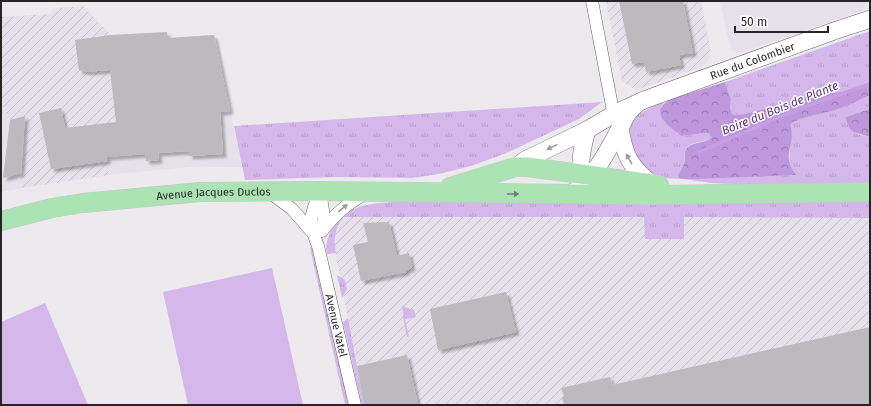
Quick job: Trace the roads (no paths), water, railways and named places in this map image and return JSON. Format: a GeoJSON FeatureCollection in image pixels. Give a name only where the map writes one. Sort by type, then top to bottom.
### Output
{"type":"FeatureCollection","features":[{"type":"Feature","properties":{"kind":"main road","name":"Rue du Colombier"},"geometry":{"type":"LineString","coordinates":[[516,167],[525,160],[587,130],[617,121],[644,100],[870,19]]}},
{"type":"Feature","properties":{"kind":"main road"},"geometry":{"type":"LineString","coordinates":[[585,184],[603,159],[617,121]]}},
{"type":"Feature","properties":{"kind":"main road"},"geometry":{"type":"LineString","coordinates":[[617,121],[628,160],[642,176],[652,184]]}},
{"type":"Feature","properties":{"kind":"main road"},"geometry":{"type":"LineString","coordinates":[[585,184],[582,153],[587,130]]}},
{"type":"Feature","properties":{"kind":"main road"},"geometry":{"type":"LineString","coordinates":[[429,192],[516,167],[527,167],[585,184],[651,195],[870,192]]}},
{"type":"Feature","properties":{"kind":"main road"},"geometry":{"type":"LineString","coordinates":[[429,192],[474,194],[585,184],[652,184],[718,193]]}},
{"type":"Feature","properties":{"kind":"main road","name":"Avenue Jacques Duclos"},"geometry":{"type":"LineString","coordinates":[[1,221],[52,208],[83,203],[177,194],[320,191],[429,192]]}},
{"type":"Feature","properties":{"kind":"street"},"geometry":{"type":"LineString","coordinates":[[592,1],[617,121]]}},
{"type":"Feature","properties":{"kind":"street","name":"Avenue Vatel"},"geometry":{"type":"LineString","coordinates":[[320,191],[324,213],[317,232],[318,246],[355,405]]}},
{"type":"Feature","properties":{"kind":"street"},"geometry":{"type":"LineString","coordinates":[[268,192],[281,199],[317,232],[340,210],[369,192]]}},
{"type":"Feature","properties":{"kind":"waterway","name":"Boire du Bois de Plante"},"geometry":{"type":"LineString","coordinates":[[699,152],[801,108],[870,84]]}}]}
